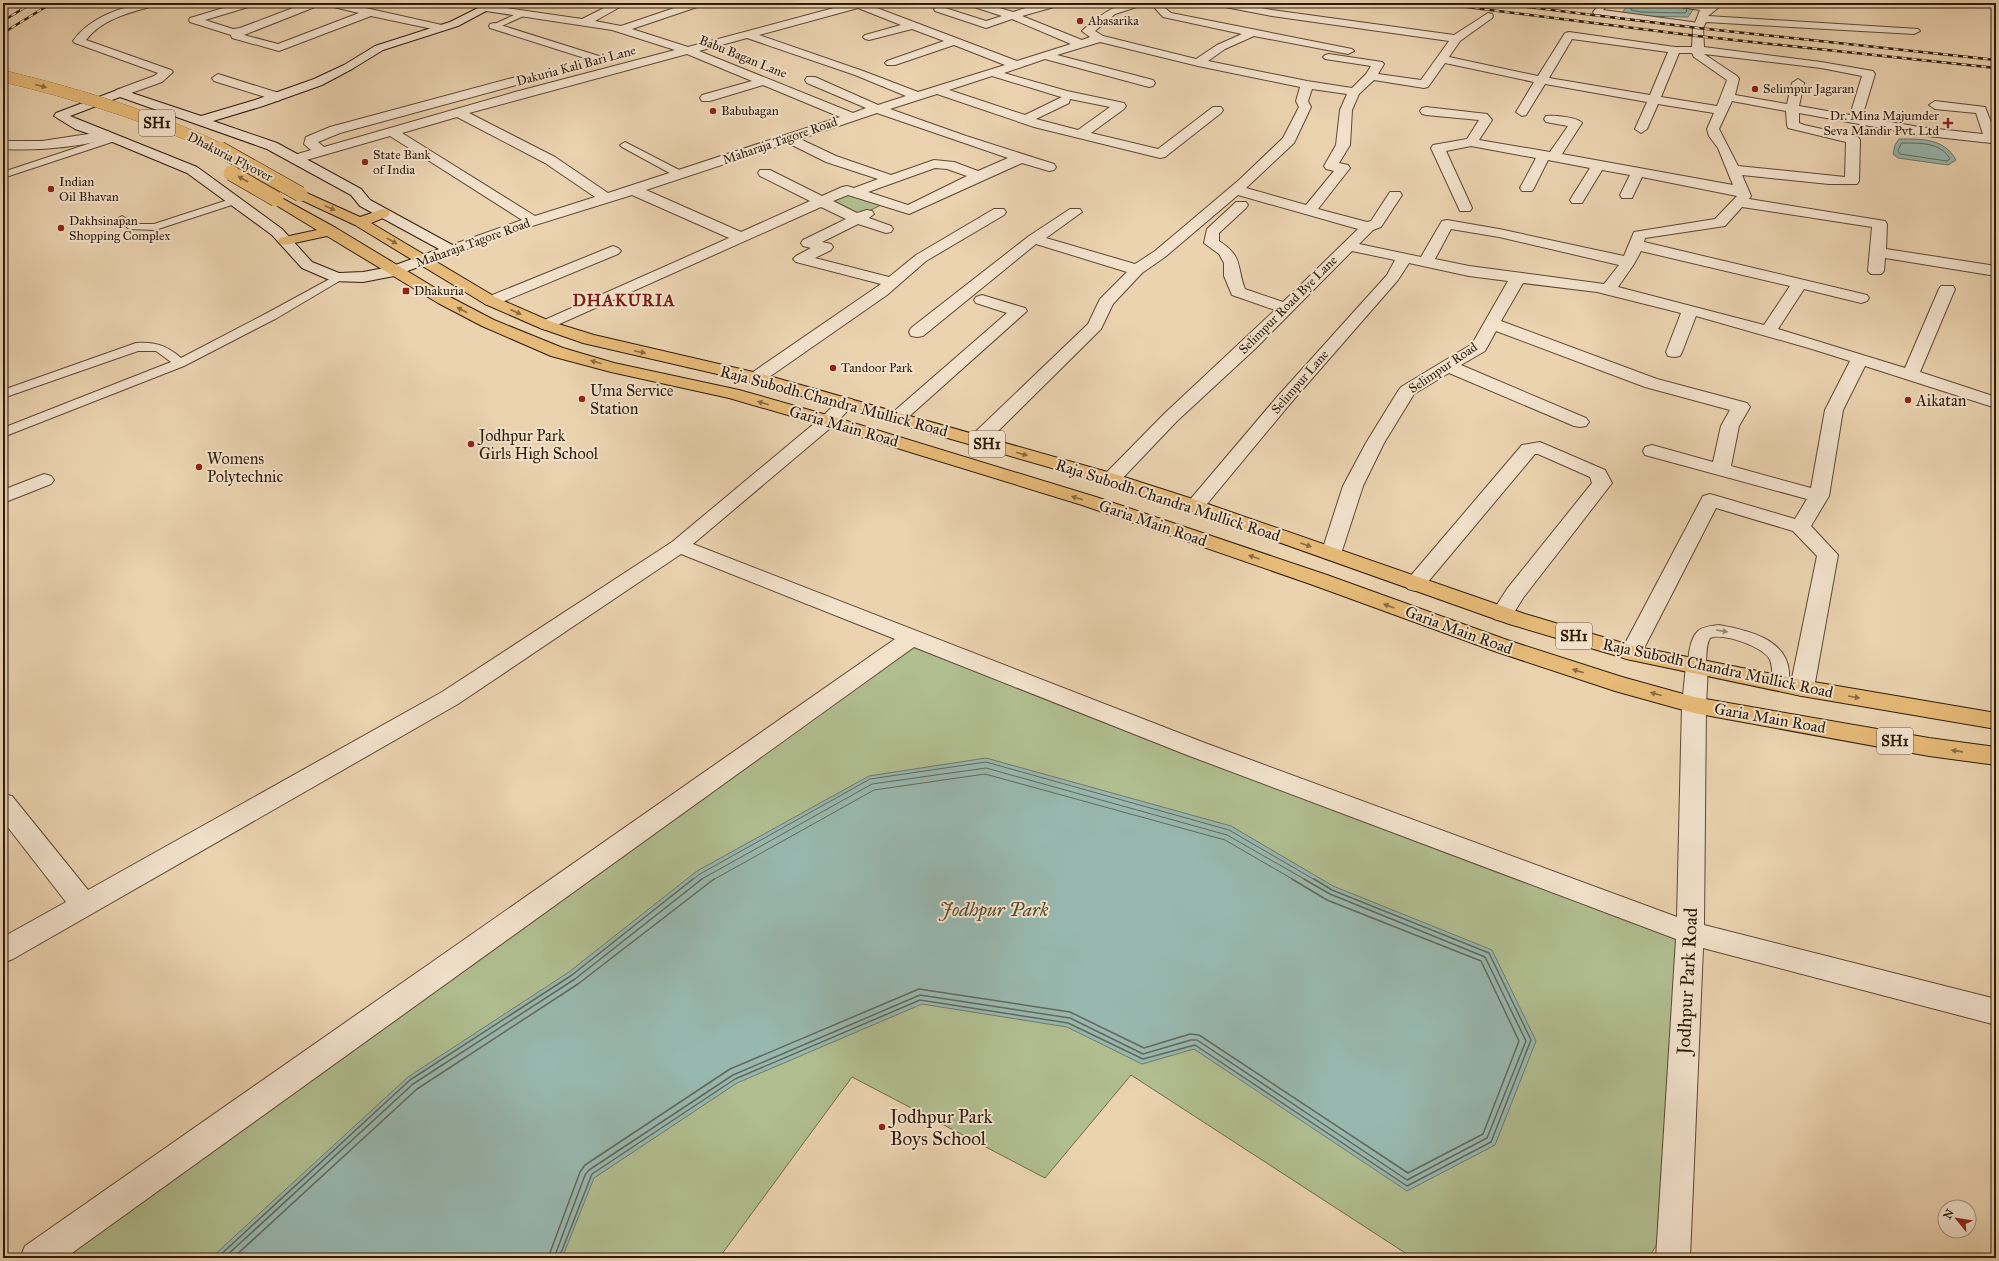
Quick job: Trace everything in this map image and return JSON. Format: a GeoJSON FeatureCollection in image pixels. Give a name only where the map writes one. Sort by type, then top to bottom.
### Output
{"type":"FeatureCollection","features":[{"type":"Feature","properties":{"kind":"main road","name":"Dhakuria Flyover"},"geometry":{"type":"LineString","coordinates":[[3,76],[80,97],[171,129],[213,146],[300,194],[360,222]]}},
{"type":"Feature","properties":{"kind":"main road","name":"Dhakuria Flyover"},"geometry":{"type":"LineString","coordinates":[[3,86],[103,114],[175,143]]}},
{"type":"Feature","properties":{"kind":"main road","name":"Dhakuria Flyover"},"geometry":{"type":"LineString","coordinates":[[221,167],[331,231]]}},
{"type":"Feature","properties":{"kind":"main road"},"geometry":{"type":"LineString","coordinates":[[360,222],[383,213]]}},
{"type":"Feature","properties":{"kind":"main road","name":"Raja Subodh Chandra Mullick Road"},"geometry":{"type":"LineString","coordinates":[[360,222],[491,300],[546,325],[629,349],[756,378],[898,417],[1111,479],[1195,506],[1502,614],[1631,653],[1791,685],[1996,721]]}},
{"type":"Feature","properties":{"kind":"main road"},"geometry":{"type":"LineString","coordinates":[[285,241],[331,231]]}},
{"type":"Feature","properties":{"kind":"main road","name":"Garia Main Road"},"geometry":{"type":"LineString","coordinates":[[331,231],[394,271],[488,323],[557,352],[611,367],[733,394],[828,421],[1104,506],[1320,580],[1502,646],[1615,683],[1694,704],[1929,747],[1996,756]]}},
{"type":"Feature","properties":{"kind":"street"},"geometry":{"type":"LineString","coordinates":[[153,3],[116,14],[86,31],[80,41],[167,72],[158,79],[60,116],[80,126],[192,170],[277,232],[307,266],[337,278]]}},
{"type":"Feature","properties":{"kind":"street"},"geometry":{"type":"LineString","coordinates":[[251,3],[194,20],[232,32],[242,31],[316,3]]}},
{"type":"Feature","properties":{"kind":"street"},"geometry":{"type":"LineString","coordinates":[[329,3],[442,28]]}},
{"type":"Feature","properties":{"kind":"street"},"geometry":{"type":"LineString","coordinates":[[585,22],[622,3]]}},
{"type":"Feature","properties":{"kind":"street","name":"Babu Bagan Lane"},"geometry":{"type":"LineString","coordinates":[[622,29],[699,3]]}},
{"type":"Feature","properties":{"kind":"street"},"geometry":{"type":"LineString","coordinates":[[972,3],[1011,15],[1082,44]]}},
{"type":"Feature","properties":{"kind":"street"},"geometry":{"type":"LineString","coordinates":[[1024,3],[1037,7]]}},
{"type":"Feature","properties":{"kind":"street"},"geometry":{"type":"LineString","coordinates":[[939,9],[986,25],[1011,15],[1057,3]]}},
{"type":"Feature","properties":{"kind":"street"},"geometry":{"type":"LineString","coordinates":[[1139,3],[1111,12],[1088,31],[1099,38],[1198,63],[1307,85],[1355,92]]}},
{"type":"Feature","properties":{"kind":"street"},"geometry":{"type":"LineString","coordinates":[[1143,3],[1162,5],[1167,15],[1348,51]]}},
{"type":"Feature","properties":{"kind":"street"},"geometry":{"type":"LineString","coordinates":[[1220,3],[1272,13],[1456,39]]}},
{"type":"Feature","properties":{"kind":"street"},"geometry":{"type":"LineString","coordinates":[[1674,3],[1714,6]]}},
{"type":"Feature","properties":{"kind":"street"},"geometry":{"type":"LineString","coordinates":[[858,4],[1017,65]]}},
{"type":"Feature","properties":{"kind":"street","name":"Dakuria Kali Bari Lane"},"geometry":{"type":"LineString","coordinates":[[296,159],[858,4]]}},
{"type":"Feature","properties":{"kind":"street"},"geometry":{"type":"LineString","coordinates":[[201,120],[278,97],[318,82],[348,67],[379,48],[454,24],[491,6]]}},
{"type":"Feature","properties":{"kind":"street","name":"Babu Bagan Lane"},"geometry":{"type":"LineString","coordinates":[[491,6],[524,14],[585,22],[622,29],[688,50],[852,117]]}},
{"type":"Feature","properties":{"kind":"street"},"geometry":{"type":"LineString","coordinates":[[1102,6],[1116,11]]}},
{"type":"Feature","properties":{"kind":"street"},"geometry":{"type":"LineString","coordinates":[[1714,6],[1704,12],[1701,22],[1697,36],[1699,57],[1733,80],[1714,132],[1724,148],[1733,170],[1740,197]]}},
{"type":"Feature","properties":{"kind":"street"},"geometry":{"type":"LineString","coordinates":[[883,14],[902,8]]}},
{"type":"Feature","properties":{"kind":"street"},"geometry":{"type":"LineString","coordinates":[[242,31],[236,36],[279,48],[368,12]]}},
{"type":"Feature","properties":{"kind":"street"},"geometry":{"type":"LineString","coordinates":[[1371,76],[1424,84],[1456,39],[1488,16]]}},
{"type":"Feature","properties":{"kind":"street"},"geometry":{"type":"LineString","coordinates":[[1701,22],[1914,31]]}},
{"type":"Feature","properties":{"kind":"street"},"geometry":{"type":"LineString","coordinates":[[869,37],[912,25]]}},
{"type":"Feature","properties":{"kind":"street"},"geometry":{"type":"LineString","coordinates":[[494,26],[598,60]]}},
{"type":"Feature","properties":{"kind":"street"},"geometry":{"type":"LineString","coordinates":[[1198,63],[1221,47],[1252,33]]}},
{"type":"Feature","properties":{"kind":"street"},"geometry":{"type":"LineString","coordinates":[[749,34],[917,96]]}},
{"type":"Feature","properties":{"kind":"street"},"geometry":{"type":"LineString","coordinates":[[915,40],[936,34]]}},
{"type":"Feature","properties":{"kind":"street"},"geometry":{"type":"LineString","coordinates":[[1522,112],[1569,35],[1675,50],[1699,50],[1820,60],[1869,74],[1855,120]]}},
{"type":"Feature","properties":{"kind":"street"},"geometry":{"type":"LineString","coordinates":[[641,48],[684,37]]}},
{"type":"Feature","properties":{"kind":"street","name":"Maharaja Tagore Road"},"geometry":{"type":"LineString","coordinates":[[337,278],[363,277],[394,271],[534,221],[681,175],[852,117],[1099,38]]}},
{"type":"Feature","properties":{"kind":"street"},"geometry":{"type":"LineString","coordinates":[[891,63],[954,41]]}},
{"type":"Feature","properties":{"kind":"street"},"geometry":{"type":"LineString","coordinates":[[1641,130],[1675,50]]}},
{"type":"Feature","properties":{"kind":"street"},"geometry":{"type":"LineString","coordinates":[[1304,54],[1378,64],[1371,76],[1355,92],[1346,110],[1342,145],[1331,166],[1343,168],[1309,211]]}},
{"type":"Feature","properties":{"kind":"street"},"geometry":{"type":"LineString","coordinates":[[575,66],[612,56]]}},
{"type":"Feature","properties":{"kind":"street"},"geometry":{"type":"LineString","coordinates":[[1046,56],[1149,83]]}},
{"type":"Feature","properties":{"kind":"street"},"geometry":{"type":"LineString","coordinates":[[1441,59],[1541,80],[1654,98],[1722,111]]}},
{"type":"Feature","properties":{"kind":"street"},"geometry":{"type":"LineString","coordinates":[[993,73],[1065,94],[1120,106],[1080,135]]}},
{"type":"Feature","properties":{"kind":"street"},"geometry":{"type":"LineString","coordinates":[[218,78],[278,97]]}},
{"type":"Feature","properties":{"kind":"street"},"geometry":{"type":"LineString","coordinates":[[322,152],[311,144],[311,140],[335,130],[529,78]]}},
{"type":"Feature","properties":{"kind":"street"},"geometry":{"type":"LineString","coordinates":[[811,80],[878,109],[961,139],[1049,167]]}},
{"type":"Feature","properties":{"kind":"street"},"geometry":{"type":"LineString","coordinates":[[706,98],[764,81]]}},
{"type":"Feature","properties":{"kind":"street"},"geometry":{"type":"LineString","coordinates":[[1733,170],[1852,181],[1852,140],[1793,125],[1792,109],[1798,83]]}},
{"type":"Feature","properties":{"kind":"street"},"geometry":{"type":"LineString","coordinates":[[1286,308],[1238,292],[1232,276],[1232,263],[1224,251],[1211,243],[1212,232],[1238,198],[1288,140],[1305,107],[1302,100],[1307,85]]}},
{"type":"Feature","properties":{"kind":"street"},"geometry":{"type":"LineString","coordinates":[[937,90],[1025,120],[1160,154],[1217,110]]}},
{"type":"Feature","properties":{"kind":"street"},"geometry":{"type":"LineString","coordinates":[[120,93],[272,146],[356,192],[365,203],[450,250]]}},
{"type":"Feature","properties":{"kind":"street"},"geometry":{"type":"LineString","coordinates":[[1728,97],[1919,131],[1991,139],[1981,110],[1935,105]]}},
{"type":"Feature","properties":{"kind":"street"},"geometry":{"type":"LineString","coordinates":[[1025,120],[1065,100]]}},
{"type":"Feature","properties":{"kind":"street"},"geometry":{"type":"LineString","coordinates":[[1426,111],[1483,117],[1486,120],[1471,142]]}},
{"type":"Feature","properties":{"kind":"street"},"geometry":{"type":"LineString","coordinates":[[459,113],[550,160],[606,198]]}},
{"type":"Feature","properties":{"kind":"street"},"geometry":{"type":"LineString","coordinates":[[1527,188],[1549,156],[1576,124],[1550,119]]}},
{"type":"Feature","properties":{"kind":"street"},"geometry":{"type":"LineString","coordinates":[[392,132],[534,221]]}},
{"type":"Feature","properties":{"kind":"street"},"geometry":{"type":"LineString","coordinates":[[3,145],[16,147],[67,143],[111,137]]}},
{"type":"Feature","properties":{"kind":"street"},"geometry":{"type":"LineString","coordinates":[[788,138],[831,159],[891,179]]}},
{"type":"Feature","properties":{"kind":"street"},"geometry":{"type":"LineString","coordinates":[[1465,208],[1438,148],[1471,142],[1638,172],[1740,197],[1880,224],[1876,271]]}},
{"type":"Feature","properties":{"kind":"street"},"geometry":{"type":"LineString","coordinates":[[546,325],[847,190],[909,210],[978,176],[1021,158]]}},
{"type":"Feature","properties":{"kind":"street"},"geometry":{"type":"LineString","coordinates":[[855,192],[934,164],[948,165],[978,176]]}},
{"type":"Feature","properties":{"kind":"street"},"geometry":{"type":"LineString","coordinates":[[1577,200],[1598,165]]}},
{"type":"Feature","properties":{"kind":"street"},"geometry":{"type":"LineString","coordinates":[[1627,195],[1638,172]]}},
{"type":"Feature","properties":{"kind":"street"},"geometry":{"type":"LineString","coordinates":[[765,173],[822,200],[857,219],[886,229]]}},
{"type":"Feature","properties":{"kind":"street"},"geometry":{"type":"LineString","coordinates":[[632,190],[740,237]]}},
{"type":"Feature","properties":{"kind":"street","name":"Selimpur Road Bye Lane"},"geometry":{"type":"LineString","coordinates":[[1111,479],[1171,417],[1286,308],[1348,246],[1368,227],[1376,224],[1396,195]]}},
{"type":"Feature","properties":{"kind":"street"},"geometry":{"type":"LineString","coordinates":[[1602,289],[1626,268],[1637,245],[1639,235],[1720,223],[1740,197]]}},
{"type":"Feature","properties":{"kind":"street"},"geometry":{"type":"LineString","coordinates":[[977,441],[1096,326],[1106,302],[1137,270],[1238,198],[1309,211],[1368,227]]}},
{"type":"Feature","properties":{"kind":"street"},"geometry":{"type":"LineString","coordinates":[[889,203],[808,243],[826,247],[801,259],[891,282]]}},
{"type":"Feature","properties":{"kind":"street"},"geometry":{"type":"LineString","coordinates":[[756,378],[881,292],[921,258],[999,212]]}},
{"type":"Feature","properties":{"kind":"street"},"geometry":{"type":"LineString","coordinates":[[917,332],[1034,239],[1075,212]]}},
{"type":"Feature","properties":{"kind":"street"},"geometry":{"type":"LineString","coordinates":[[1425,263],[1447,224],[1499,233],[1628,262]]}},
{"type":"Feature","properties":{"kind":"street"},"geometry":{"type":"LineString","coordinates":[[1034,239],[1137,270]]}},
{"type":"Feature","properties":{"kind":"street"},"geometry":{"type":"LineString","coordinates":[[1637,245],[1861,298]]}},
{"type":"Feature","properties":{"kind":"street"},"geometry":{"type":"LineString","coordinates":[[1348,246],[1425,263],[1518,278],[1602,289],[1690,310],[1768,331],[1910,375],[1993,398]]}},
{"type":"Feature","properties":{"kind":"street"},"geometry":{"type":"LineString","coordinates":[[491,300],[613,251]]}},
{"type":"Feature","properties":{"kind":"street"},"geometry":{"type":"LineString","coordinates":[[1878,252],[1996,271]]}},
{"type":"Feature","properties":{"kind":"street","name":"Selimpur Lane"},"geometry":{"type":"LineString","coordinates":[[1195,506],[1283,401],[1393,276],[1404,258]]}},
{"type":"Feature","properties":{"kind":"street","name":"Selimpur Road"},"geometry":{"type":"LineString","coordinates":[[1331,554],[1353,486],[1375,443],[1407,391],[1479,347],[1491,323],[1518,278]]}},
{"type":"Feature","properties":{"kind":"street"},"geometry":{"type":"LineString","coordinates":[[1768,331],[1799,284]]}},
{"type":"Feature","properties":{"kind":"street"},"geometry":{"type":"LineString","coordinates":[[1910,375],[1947,290]]}},
{"type":"Feature","properties":{"kind":"street"},"geometry":{"type":"LineString","coordinates":[[898,417],[1019,311],[982,300]]}},
{"type":"Feature","properties":{"kind":"street"},"geometry":{"type":"LineString","coordinates":[[1674,352],[1690,310]]}},
{"type":"Feature","properties":{"kind":"street"},"geometry":{"type":"LineString","coordinates":[[1491,323],[1651,383],[1741,408],[1730,426],[1721,470]]}},
{"type":"Feature","properties":{"kind":"street"},"geometry":{"type":"LineString","coordinates":[[1800,527],[1818,496],[1834,410],[1860,359]]}},
{"type":"Feature","properties":{"kind":"street"},"geometry":{"type":"LineString","coordinates":[[1448,366],[1580,422]]}},
{"type":"Feature","properties":{"kind":"street"},"geometry":{"type":"LineString","coordinates":[[3,951],[450,698],[679,546],[828,421],[846,403]]}},
{"type":"Feature","properties":{"kind":"street"},"geometry":{"type":"LineString","coordinates":[[1415,584],[1529,449],[1540,448],[1598,474],[1602,483],[1515,594],[1502,614]]}},
{"type":"Feature","properties":{"kind":"street"},"geometry":{"type":"LineString","coordinates":[[1652,451],[1818,496]]}},
{"type":"Feature","properties":{"kind":"street"},"geometry":{"type":"LineString","coordinates":[[3,497],[44,480]]}},
{"type":"Feature","properties":{"kind":"street"},"geometry":{"type":"LineString","coordinates":[[1631,653],[1710,500],[1800,527],[1828,555],[1791,685]]}},
{"type":"Feature","properties":{"kind":"street"},"geometry":{"type":"LineString","coordinates":[[679,546],[1196,749],[1690,933],[1996,1012]]}},
{"type":"Feature","properties":{"kind":"street"},"geometry":{"type":"LineString","coordinates":[[38,1258],[912,638]]}},
{"type":"Feature","properties":{"kind":"street","name":"Jodhpur Park Road"},"geometry":{"type":"LineString","coordinates":[[1671,1253],[1690,933],[1694,704],[1697,666]]}},
{"type":"Feature","properties":{"kind":"street"},"geometry":{"type":"LineString","coordinates":[[3,803],[84,905]]}},
{"type":"Feature","properties":{"kind":"lane"},"geometry":{"type":"LineString","coordinates":[[1604,4],[1597,12],[1701,22]]}},
{"type":"Feature","properties":{"kind":"lane"},"geometry":{"type":"LineString","coordinates":[[494,26],[524,14]]}},
{"type":"Feature","properties":{"kind":"lane"},"geometry":{"type":"LineString","coordinates":[[3,175],[111,137]]}},
{"type":"Feature","properties":{"kind":"lane"},"geometry":{"type":"LineString","coordinates":[[625,145],[681,175]]}},
{"type":"Feature","properties":{"kind":"lane"},"geometry":{"type":"LineString","coordinates":[[122,219],[133,227],[155,227],[234,200]]}},
{"type":"Feature","properties":{"kind":"lane"},"geometry":{"type":"LineString","coordinates":[[3,433],[180,363],[273,315],[337,278]]}},
{"type":"Feature","properties":{"kind":"lane"},"geometry":{"type":"LineString","coordinates":[[3,394],[136,347],[155,345],[164,349],[180,363]]}},
{"type":"Feature","properties":{"kind":"lane"},"geometry":{"type":"LineString","coordinates":[[1697,666],[1700,641],[1703,634],[1710,630],[1721,631],[1748,638],[1767,646],[1778,658],[1791,685]]}},
{"type":"Feature","properties":{"kind":"green space"},"geometry":{"type":"Polygon","coordinates":[[[847,191],[885,203],[861,215],[825,200],[847,191]]]}},
{"type":"Feature","properties":{"kind":"green space","name":"Jodhpur Park"},"geometry":{"type":"Polygon","coordinates":[[[915,646],[1680,938],[1662,1235],[1649,1258],[1413,1258],[1131,1075],[1045,1178],[852,1077],[719,1258],[57,1258],[915,646]]]}},
{"type":"Feature","properties":{"kind":"water"},"geometry":{"type":"Polygon","coordinates":[[[1629,3],[1672,3],[1695,7],[1688,17],[1640,16],[1622,13],[1629,3]]]}},
{"type":"Feature","properties":{"kind":"water"},"geometry":{"type":"Polygon","coordinates":[[[1899,139],[1932,141],[1945,147],[1956,160],[1948,165],[1898,158],[1893,154],[1895,145],[1899,139]]]}},
{"type":"Feature","properties":{"kind":"water"},"geometry":{"type":"Polygon","coordinates":[[[986,758],[1231,826],[1333,886],[1492,950],[1536,1041],[1495,1145],[1407,1191],[1194,1049],[1142,1064],[1067,1027],[922,1004],[737,1083],[594,1178],[562,1258],[211,1258],[408,1077],[569,972],[697,871],[869,776],[986,758]]]}},
{"type":"Feature","properties":{"kind":"railway"},"geometry":{"type":"LineString","coordinates":[[3,21],[32,3]]}},
{"type":"Feature","properties":{"kind":"railway"},"geometry":{"type":"LineString","coordinates":[[3,33],[52,3]]}},
{"type":"Feature","properties":{"kind":"railway"},"geometry":{"type":"LineString","coordinates":[[1435,3],[1697,36],[1996,68]]}},
{"type":"Feature","properties":{"kind":"railway"},"geometry":{"type":"LineString","coordinates":[[1496,3],[1698,28],[1996,60]]}},
{"type":"Feature","properties":{"kind":"place","name":"Abasarika"},"geometry":{"type":"Point","coordinates":[1080,21]}},
{"type":"Feature","properties":{"kind":"place","name":"Selimpur Jagaran"},"geometry":{"type":"Point","coordinates":[1755,89]}},
{"type":"Feature","properties":{"kind":"place","name":"Babubagan"},"geometry":{"type":"Point","coordinates":[713,111]}},
{"type":"Feature","properties":{"kind":"place","name":"Dr. Mina Majumder Seva Mandir Pvt. Ltd"},"geometry":{"type":"Point","coordinates":[1948,123]}},
{"type":"Feature","properties":{"kind":"place","name":"State Bank of India"},"geometry":{"type":"Point","coordinates":[365,162]}},
{"type":"Feature","properties":{"kind":"place","name":"Indian Oil Bhavan"},"geometry":{"type":"Point","coordinates":[51,189]}},
{"type":"Feature","properties":{"kind":"place","name":"Dakhsinapan Shopping Complex"},"geometry":{"type":"Point","coordinates":[61,228]}},
{"type":"Feature","properties":{"kind":"place","name":"Dhakuria"},"geometry":{"type":"Point","coordinates":[406,291]}},
{"type":"Feature","properties":{"kind":"place","name":"Tandoor Park"},"geometry":{"type":"Point","coordinates":[833,368]}},
{"type":"Feature","properties":{"kind":"place","name":"Uma Service Station"},"geometry":{"type":"Point","coordinates":[582,399]}},
{"type":"Feature","properties":{"kind":"place","name":"Aikatan"},"geometry":{"type":"Point","coordinates":[1908,400]}},
{"type":"Feature","properties":{"kind":"place","name":"Jodhpur Park Girls High School"},"geometry":{"type":"Point","coordinates":[471,444]}},
{"type":"Feature","properties":{"kind":"place","name":"Womens Polytechnic"},"geometry":{"type":"Point","coordinates":[199,467]}},
{"type":"Feature","properties":{"kind":"place","name":"Jodhpur Park Boys School"},"geometry":{"type":"Point","coordinates":[882,1127]}},
{"type":"Feature","properties":{"kind":"district","name":"DHAKURIA"},"geometry":{"type":"Point","coordinates":[624,300]}}]}
